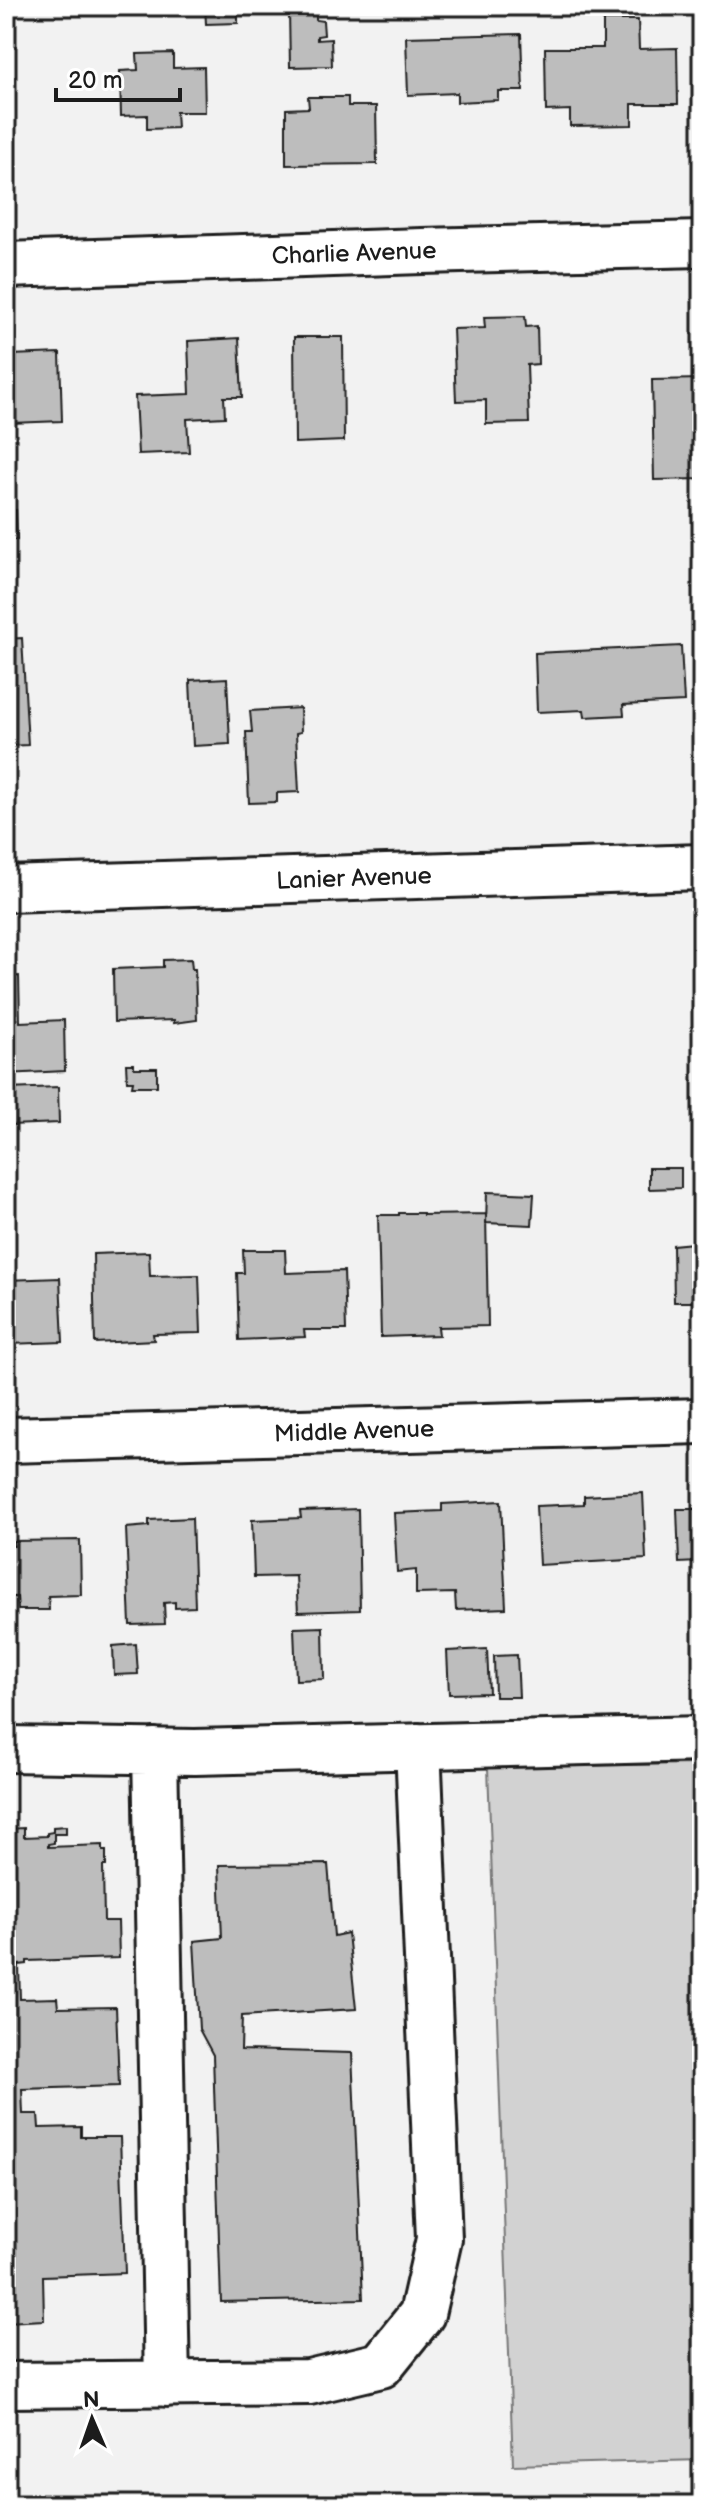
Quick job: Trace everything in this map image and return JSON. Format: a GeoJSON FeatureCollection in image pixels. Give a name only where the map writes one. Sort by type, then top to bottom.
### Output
{"type":"FeatureCollection","features":[{"type":"Feature","properties":{"kind":"street","name":"Charlie Avenue"},"geometry":{"type":"LineString","coordinates":[[6,265],[702,244]]}},
{"type":"Feature","properties":{"kind":"street","name":"Lanier Avenue"},"geometry":{"type":"LineString","coordinates":[[6,889],[702,867]]}},
{"type":"Feature","properties":{"kind":"street","name":"Middle Avenue"},"geometry":{"type":"LineString","coordinates":[[6,1440],[702,1421]]}},
{"type":"Feature","properties":{"kind":"street"},"geometry":{"type":"LineString","coordinates":[[6,1749],[155,1751],[702,1739]]}},
{"type":"Feature","properties":{"kind":"street"},"geometry":{"type":"LineString","coordinates":[[6,2385],[309,2382],[381,2365],[422,2314],[439,2239],[418,1746]]}},
{"type":"Feature","properties":{"kind":"street"},"geometry":{"type":"LineString","coordinates":[[155,1751],[167,2384]]}},
{"type":"Feature","properties":{"kind":"shaded area"},"geometry":{"type":"Polygon","coordinates":[[[702,1764],[702,2460],[513,2465],[488,1767],[702,1764]]]}},
{"type":"Feature","properties":{"kind":"building"},"geometry":{"type":"Polygon","coordinates":[[[205,6],[238,6],[238,23],[206,24],[205,6]]]}},
{"type":"Feature","properties":{"kind":"building"},"geometry":{"type":"Polygon","coordinates":[[[289,10],[316,10],[316,20],[323,21],[324,35],[317,36],[317,40],[331,39],[332,66],[290,67],[289,10]]]}},
{"type":"Feature","properties":{"kind":"building"},"geometry":{"type":"Polygon","coordinates":[[[603,20],[638,20],[639,49],[677,48],[678,104],[632,104],[632,125],[570,126],[570,110],[546,111],[545,48],[603,48],[603,20]]]}},
{"type":"Feature","properties":{"kind":"building"},"geometry":{"type":"Polygon","coordinates":[[[521,34],[523,91],[498,91],[498,100],[457,102],[457,93],[408,95],[406,37],[521,34]]]}},
{"type":"Feature","properties":{"kind":"building"},"geometry":{"type":"Polygon","coordinates":[[[173,53],[173,68],[204,67],[205,112],[176,112],[177,128],[147,129],[147,115],[121,116],[120,71],[138,70],[137,54],[173,53]]]}},
{"type":"Feature","properties":{"kind":"building"},"geometry":{"type":"Polygon","coordinates":[[[308,97],[348,97],[348,106],[376,106],[377,164],[286,165],[286,109],[309,108],[308,97]]]}},
{"type":"Feature","properties":{"kind":"building"},"geometry":{"type":"Polygon","coordinates":[[[525,316],[526,327],[537,326],[538,364],[527,365],[529,423],[486,424],[486,400],[456,401],[453,329],[485,328],[484,317],[525,316]]]}},
{"type":"Feature","properties":{"kind":"building"},"geometry":{"type":"Polygon","coordinates":[[[294,337],[343,337],[344,441],[295,443],[294,337]]]}},
{"type":"Feature","properties":{"kind":"building"},"geometry":{"type":"Polygon","coordinates":[[[239,338],[242,397],[224,397],[225,417],[187,419],[189,452],[138,454],[135,396],[190,394],[188,341],[239,338]]]}},
{"type":"Feature","properties":{"kind":"building"},"geometry":{"type":"Polygon","coordinates":[[[60,353],[62,421],[11,423],[11,412],[6,412],[6,360],[11,360],[11,355],[60,353]]]}},
{"type":"Feature","properties":{"kind":"building"},"geometry":{"type":"Polygon","coordinates":[[[702,379],[702,479],[654,480],[652,380],[702,379]]]}},
{"type":"Feature","properties":{"kind":"building"},"geometry":{"type":"Polygon","coordinates":[[[6,510],[16,510],[17,540],[6,540],[6,510]]]}},
{"type":"Feature","properties":{"kind":"building"},"geometry":{"type":"Polygon","coordinates":[[[22,638],[28,745],[6,746],[6,639],[22,638]]]}},
{"type":"Feature","properties":{"kind":"building"},"geometry":{"type":"Polygon","coordinates":[[[681,646],[684,702],[623,705],[624,715],[585,717],[584,710],[537,712],[535,653],[681,646]]]}},
{"type":"Feature","properties":{"kind":"building"},"geometry":{"type":"Polygon","coordinates":[[[227,678],[230,744],[193,746],[190,680],[227,678]]]}},
{"type":"Feature","properties":{"kind":"building"},"geometry":{"type":"Polygon","coordinates":[[[300,708],[301,732],[296,733],[299,792],[277,793],[277,802],[249,803],[246,732],[252,732],[250,711],[300,708]]]}},
{"type":"Feature","properties":{"kind":"building"},"geometry":{"type":"Polygon","coordinates":[[[191,959],[192,969],[195,969],[197,1020],[174,1023],[174,1020],[114,1022],[113,969],[163,967],[163,960],[191,959]]]}},
{"type":"Feature","properties":{"kind":"building"},"geometry":{"type":"Polygon","coordinates":[[[19,976],[20,1022],[64,1020],[65,1071],[6,1074],[6,977],[19,976]]]}},
{"type":"Feature","properties":{"kind":"building"},"geometry":{"type":"Polygon","coordinates":[[[126,1064],[134,1064],[134,1068],[157,1068],[157,1086],[132,1086],[133,1081],[127,1081],[126,1064]]]}},
{"type":"Feature","properties":{"kind":"building"},"geometry":{"type":"Polygon","coordinates":[[[58,1087],[59,1123],[10,1125],[8,1089],[58,1087]]]}},
{"type":"Feature","properties":{"kind":"building"},"geometry":{"type":"Polygon","coordinates":[[[649,1168],[681,1168],[681,1188],[649,1189],[649,1168]]]}},
{"type":"Feature","properties":{"kind":"building"},"geometry":{"type":"Polygon","coordinates":[[[487,1192],[534,1194],[532,1225],[486,1223],[487,1192]]]}},
{"type":"Feature","properties":{"kind":"building"},"geometry":{"type":"Polygon","coordinates":[[[486,1214],[488,1326],[438,1327],[439,1335],[381,1337],[378,1215],[486,1214]]]}},
{"type":"Feature","properties":{"kind":"building"},"geometry":{"type":"Polygon","coordinates":[[[702,1243],[702,1310],[699,1310],[699,1302],[674,1302],[673,1245],[702,1243]]]}},
{"type":"Feature","properties":{"kind":"building"},"geometry":{"type":"Polygon","coordinates":[[[243,1250],[285,1250],[286,1273],[344,1271],[346,1330],[304,1330],[305,1337],[239,1340],[237,1273],[244,1273],[243,1250]]]}},
{"type":"Feature","properties":{"kind":"building"},"geometry":{"type":"Polygon","coordinates":[[[149,1252],[150,1276],[199,1275],[201,1333],[153,1334],[154,1340],[95,1343],[93,1254],[149,1252]]]}},
{"type":"Feature","properties":{"kind":"building"},"geometry":{"type":"Polygon","coordinates":[[[60,1278],[63,1342],[9,1344],[9,1339],[6,1339],[6,1280],[60,1278]]]}},
{"type":"Feature","properties":{"kind":"building"},"geometry":{"type":"Polygon","coordinates":[[[643,1493],[646,1559],[539,1565],[536,1506],[584,1504],[584,1496],[643,1493]]]}},
{"type":"Feature","properties":{"kind":"building"},"geometry":{"type":"Polygon","coordinates":[[[501,1501],[506,1608],[456,1610],[455,1593],[416,1594],[416,1570],[397,1572],[394,1513],[442,1511],[442,1504],[501,1501]]]}},
{"type":"Feature","properties":{"kind":"building"},"geometry":{"type":"Polygon","coordinates":[[[358,1509],[360,1610],[298,1612],[296,1576],[254,1577],[252,1520],[301,1518],[300,1511],[358,1509]]]}},
{"type":"Feature","properties":{"kind":"building"},"geometry":{"type":"Polygon","coordinates":[[[677,1509],[702,1509],[702,1587],[698,1587],[697,1562],[679,1563],[677,1509]]]}},
{"type":"Feature","properties":{"kind":"building"},"geometry":{"type":"Polygon","coordinates":[[[192,1518],[195,1607],[175,1608],[175,1602],[164,1603],[165,1624],[130,1625],[126,1528],[149,1526],[149,1520],[192,1518]]]}},
{"type":"Feature","properties":{"kind":"building"},"geometry":{"type":"Polygon","coordinates":[[[80,1540],[81,1595],[48,1596],[49,1610],[18,1610],[17,1597],[6,1597],[6,1546],[14,1546],[13,1541],[80,1540]]]}},
{"type":"Feature","properties":{"kind":"building"},"geometry":{"type":"Polygon","coordinates":[[[323,1627],[324,1679],[296,1680],[294,1628],[323,1627]]]}},
{"type":"Feature","properties":{"kind":"building"},"geometry":{"type":"Polygon","coordinates":[[[136,1644],[138,1674],[114,1675],[113,1646],[136,1644]]]}},
{"type":"Feature","properties":{"kind":"building"},"geometry":{"type":"Polygon","coordinates":[[[487,1649],[489,1693],[449,1694],[447,1651],[487,1649]]]}},
{"type":"Feature","properties":{"kind":"building"},"geometry":{"type":"Polygon","coordinates":[[[517,1655],[519,1697],[495,1697],[494,1656],[517,1655]]]}},
{"type":"Feature","properties":{"kind":"building"},"geometry":{"type":"Polygon","coordinates":[[[66,1826],[66,1834],[54,1834],[54,1843],[48,1844],[48,1847],[103,1845],[103,1851],[106,1851],[106,1866],[103,1866],[104,1921],[118,1921],[119,1958],[27,1961],[27,1964],[19,1965],[20,1999],[57,1998],[58,2008],[116,2007],[119,2086],[22,2089],[23,2114],[38,2114],[39,2128],[81,2127],[81,2137],[120,2137],[125,2273],[43,2276],[44,2320],[6,2322],[6,1829],[24,1828],[24,1837],[47,1836],[47,1833],[53,1832],[53,1827],[66,1826]]]}},
{"type":"Feature","properties":{"kind":"building"},"geometry":{"type":"Polygon","coordinates":[[[328,1864],[334,1936],[348,1933],[356,2009],[242,2016],[241,2050],[352,2053],[363,2299],[221,2302],[213,2055],[199,2029],[194,1941],[222,1938],[219,1865],[328,1864]]]}}]}
